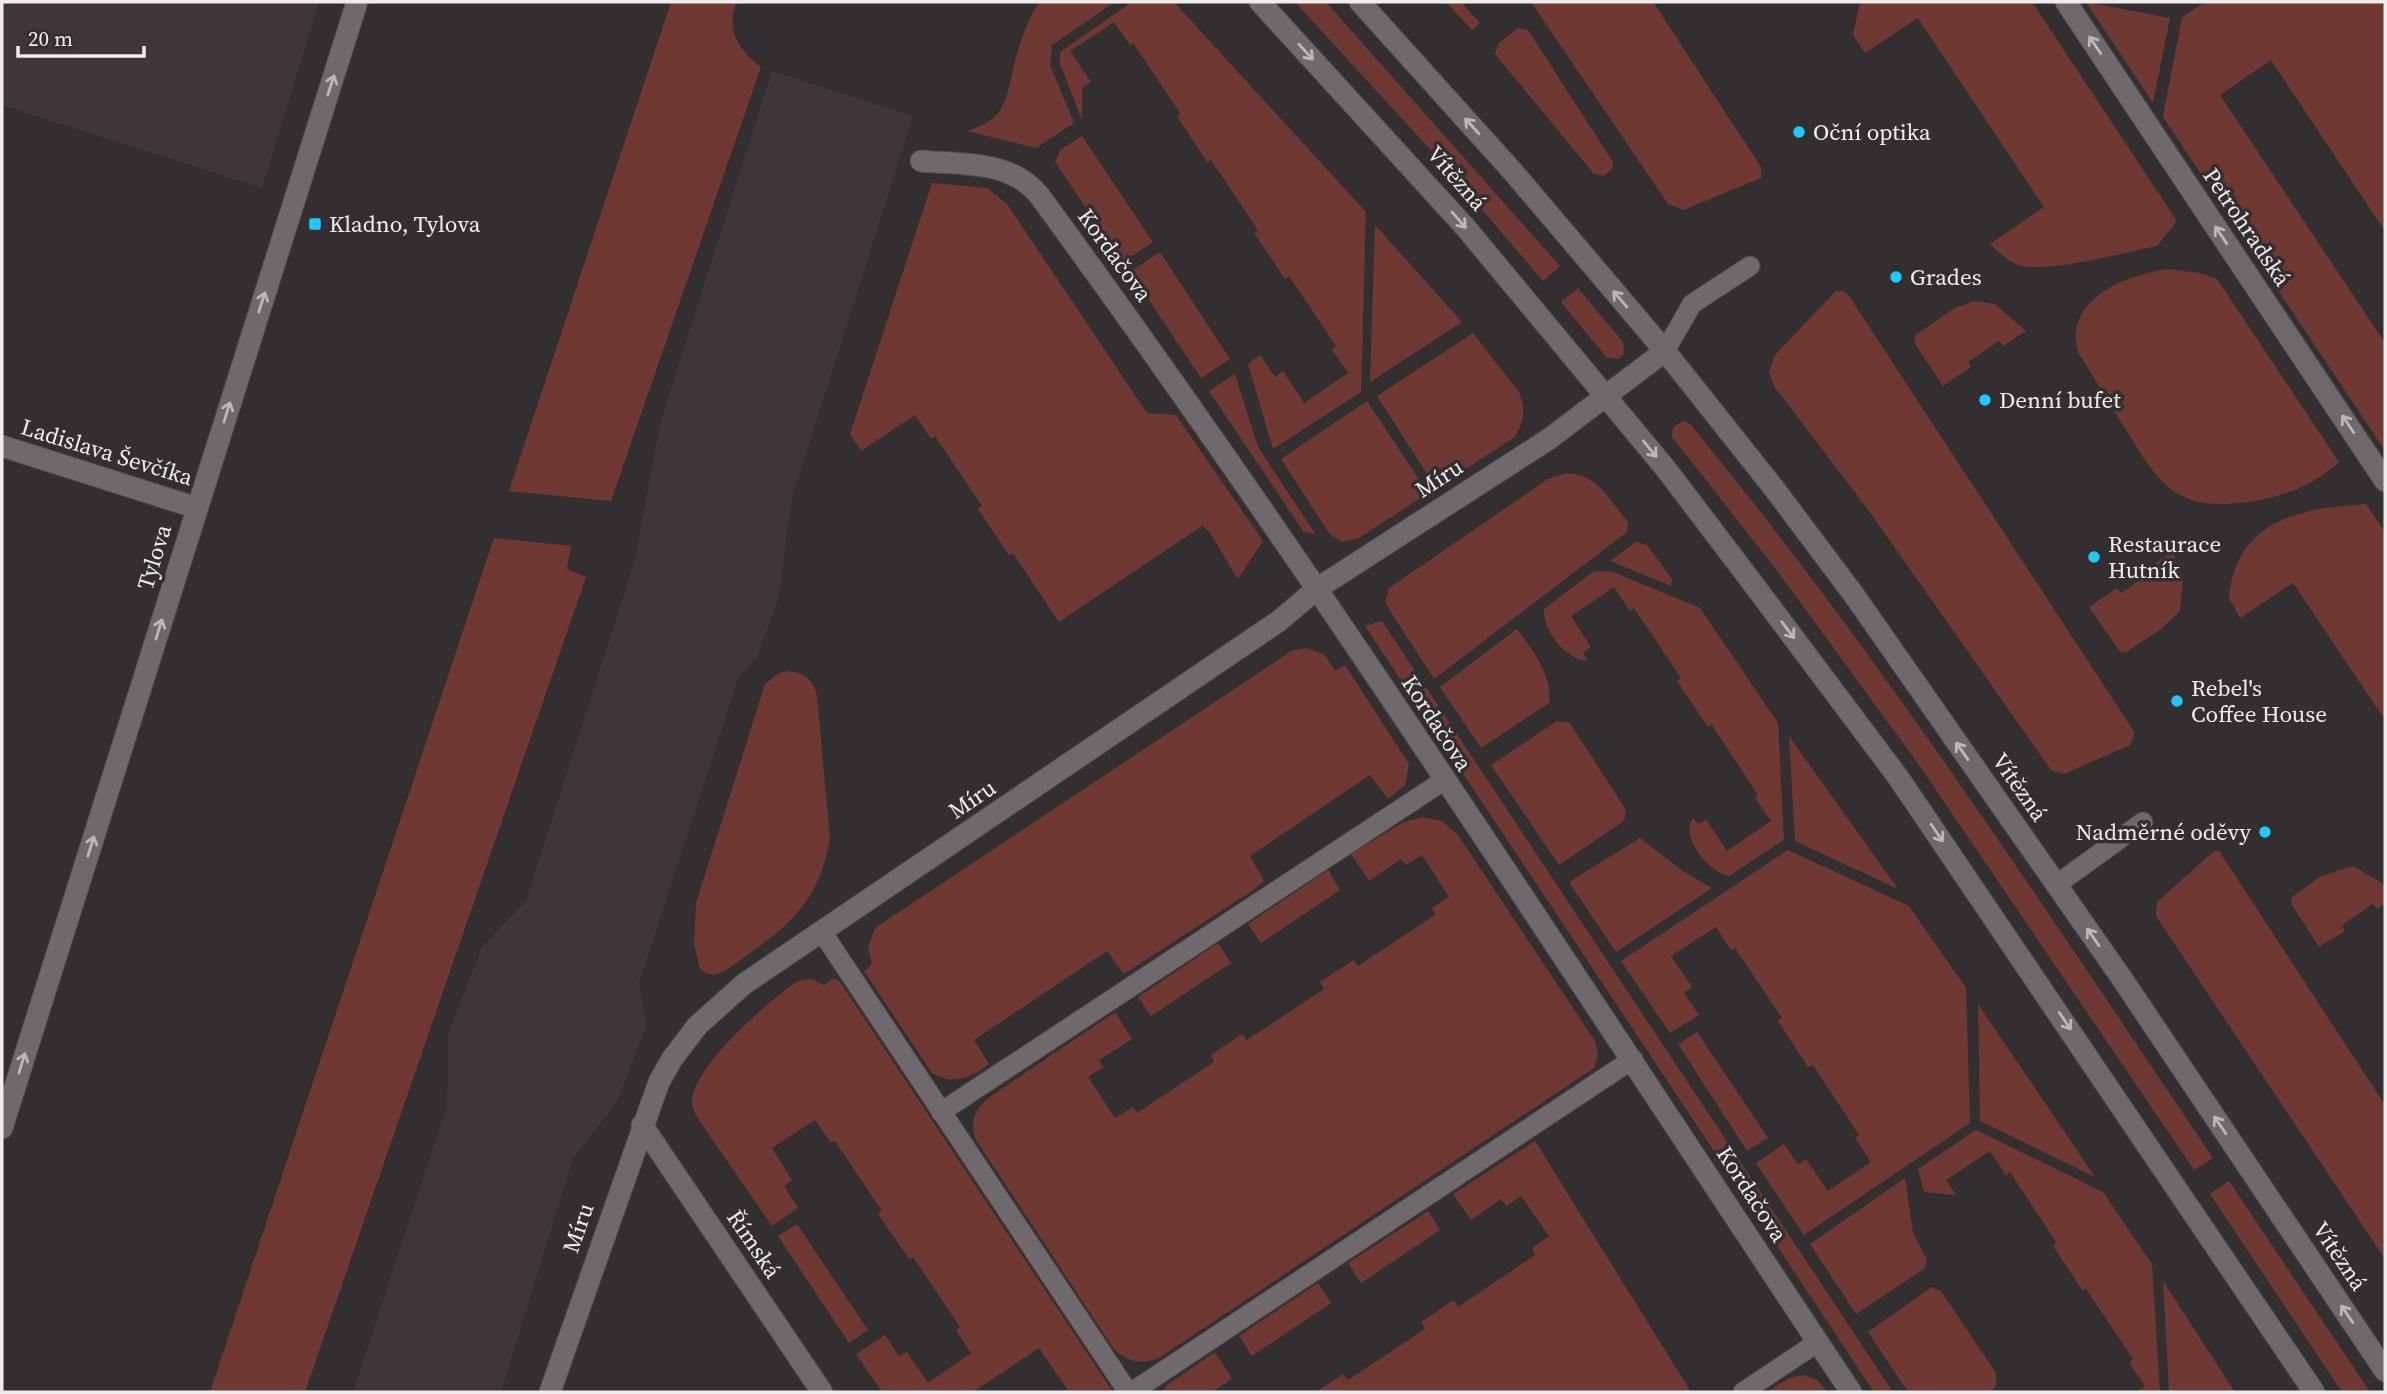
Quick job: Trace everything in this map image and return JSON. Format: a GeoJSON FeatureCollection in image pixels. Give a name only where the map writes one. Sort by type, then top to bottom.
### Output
{"type":"FeatureCollection","features":[{"type":"Feature","properties":{"kind":"street","name":"Tylova"},"geometry":{"type":"LineString","coordinates":[[2,1128],[357,2]]}},
{"type":"Feature","properties":{"kind":"street","name":"Vítězná"},"geometry":{"type":"LineString","coordinates":[[1260,2],[1401,154],[1666,469],[1898,777],[2314,1392]]}},
{"type":"Feature","properties":{"kind":"street","name":"Vítězná"},"geometry":{"type":"LineString","coordinates":[[1360,2],[1514,173],[1665,351],[1854,595],[2056,885],[2385,1371]]}},
{"type":"Feature","properties":{"kind":"street","name":"Petrohradská"},"geometry":{"type":"LineString","coordinates":[[2066,2],[2385,481]]}},
{"type":"Feature","properties":{"kind":"street","name":"Kordačova"},"geometry":{"type":"LineString","coordinates":[[921,161],[1002,169],[1029,183],[1192,406],[1318,588],[1443,781],[1633,1059],[1851,1392]]}},
{"type":"Feature","properties":{"kind":"street"},"geometry":{"type":"LineString","coordinates":[[1607,396],[1665,351]]}},
{"type":"Feature","properties":{"kind":"street","name":"Míru"},"geometry":{"type":"LineString","coordinates":[[552,1391],[642,1125],[672,1059],[704,1018],[744,984],[1279,621],[1318,588],[1549,439],[1607,396]]}},
{"type":"Feature","properties":{"kind":"street","name":"Ladislava Ševčíka"},"geometry":{"type":"LineString","coordinates":[[2,446],[197,508]]}},
{"type":"Feature","properties":{"kind":"street","name":"Římská"},"geometry":{"type":"LineString","coordinates":[[642,1125],[822,1392]]}},
{"type":"Feature","properties":{"kind":"lane"},"geometry":{"type":"LineString","coordinates":[[1665,351],[1692,304],[1751,266]]}},
{"type":"Feature","properties":{"kind":"lane"},"geometry":{"type":"LineString","coordinates":[[942,1112],[1443,781]]}},
{"type":"Feature","properties":{"kind":"lane"},"geometry":{"type":"LineString","coordinates":[[2056,885],[2143,822]]}},
{"type":"Feature","properties":{"kind":"lane"},"geometry":{"type":"LineString","coordinates":[[822,932],[1130,1392],[1633,1059]]}},
{"type":"Feature","properties":{"kind":"lane"},"geometry":{"type":"LineString","coordinates":[[1743,1392],[1818,1342]]}},
{"type":"Feature","properties":{"kind":"shaded area"},"geometry":{"type":"Polygon","coordinates":[[[2,2],[319,2],[262,188],[2,105],[2,2]]]}},
{"type":"Feature","properties":{"kind":"shaded area"},"geometry":{"type":"Polygon","coordinates":[[[671,2],[737,2],[733,22],[736,39],[746,54],[761,67],[611,501],[509,491],[671,2]]]}},
{"type":"Feature","properties":{"kind":"shaded area"},"geometry":{"type":"Polygon","coordinates":[[[1039,2],[1115,2],[1052,45],[1050,65],[1074,123],[1036,148],[967,131],[989,121],[1001,108],[1023,34],[1039,2]]]}},
{"type":"Feature","properties":{"kind":"shaded area"},"geometry":{"type":"Polygon","coordinates":[[[1132,2],[1174,2],[1366,212],[1361,392],[1273,449],[1248,364],[1260,355],[1275,377],[1283,371],[1304,403],[1348,373],[1332,350],[1336,346],[1289,276],[1285,279],[1254,233],[1258,230],[1211,160],[1207,162],[1177,116],[1180,113],[1133,43],[1130,45],[1114,22],[1070,51],[1091,82],[1082,88],[1082,120],[1060,64],[1060,52],[1132,2]]]}},
{"type":"Feature","properties":{"kind":"shaded area"},"geometry":{"type":"Polygon","coordinates":[[[1295,2],[1326,2],[1560,266],[1543,281],[1438,158],[1295,2]]]}},
{"type":"Feature","properties":{"kind":"shaded area"},"geometry":{"type":"Polygon","coordinates":[[[1446,2],[1461,2],[1480,23],[1472,30],[1446,2]]]}},
{"type":"Feature","properties":{"kind":"shaded area"},"geometry":{"type":"Polygon","coordinates":[[[1531,2],[1653,2],[1761,167],[1761,178],[1683,210],[1668,204],[1531,2]]]}},
{"type":"Feature","properties":{"kind":"shaded area"},"geometry":{"type":"Polygon","coordinates":[[[1860,2],[2032,2],[2177,221],[2157,246],[2049,267],[2021,266],[2008,260],[1990,244],[2044,207],[1918,18],[1865,53],[1853,35],[1860,2]]]}},
{"type":"Feature","properties":{"kind":"shaded area"},"geometry":{"type":"Polygon","coordinates":[[[2086,2],[2170,18],[2153,103],[2086,2]]]}},
{"type":"Feature","properties":{"kind":"shaded area"},"geometry":{"type":"Polygon","coordinates":[[[2205,2],[2385,2],[2385,231],[2271,60],[2220,95],[2385,343],[2385,451],[2163,117],[2182,17],[2205,2]]]}},
{"type":"Feature","properties":{"kind":"shaded area"},"geometry":{"type":"Polygon","coordinates":[[[1518,28],[1528,30],[1613,162],[1613,168],[1604,176],[1594,174],[1495,54],[1498,44],[1518,28]]]}},
{"type":"Feature","properties":{"kind":"shaded area"},"geometry":{"type":"Polygon","coordinates":[[[772,71],[913,116],[792,498],[778,600],[757,657],[738,679],[639,983],[647,1024],[617,1102],[573,1158],[501,1392],[353,1392],[447,1106],[448,1034],[482,947],[526,901],[635,560],[660,424],[772,71]]]}},
{"type":"Feature","properties":{"kind":"shaded area"},"geometry":{"type":"Polygon","coordinates":[[[1082,136],[1153,242],[1123,262],[1055,162],[1060,150],[1082,136]]]}},
{"type":"Feature","properties":{"kind":"shaded area"},"geometry":{"type":"Polygon","coordinates":[[[932,183],[987,188],[1007,204],[1147,413],[1176,415],[1263,541],[1240,576],[1237,578],[1209,531],[1202,526],[1059,622],[1013,553],[1009,555],[978,509],[982,506],[935,436],[931,439],[915,415],[861,451],[850,434],[932,183]]]}},
{"type":"Feature","properties":{"kind":"shaded area"},"geometry":{"type":"Polygon","coordinates":[[[1375,225],[1462,322],[1370,382],[1375,225]]]}},
{"type":"Feature","properties":{"kind":"shaded area"},"geometry":{"type":"Polygon","coordinates":[[[1160,252],[1230,359],[1201,378],[1130,272],[1160,252]]]}},
{"type":"Feature","properties":{"kind":"shaded area"},"geometry":{"type":"Polygon","coordinates":[[[2167,269],[2200,273],[2217,279],[2339,462],[2318,478],[2297,489],[2248,502],[2204,503],[2173,491],[2161,480],[2138,450],[2078,352],[2076,334],[2080,318],[2089,304],[2101,293],[2133,277],[2167,269]]]}},
{"type":"Feature","properties":{"kind":"shaded area"},"geometry":{"type":"Polygon","coordinates":[[[1578,288],[1623,342],[1624,354],[1618,359],[1606,357],[1561,302],[1578,288]]]}},
{"type":"Feature","properties":{"kind":"shaded area"},"geometry":{"type":"Polygon","coordinates":[[[1843,291],[1849,296],[2135,733],[2130,745],[2064,774],[2051,770],[1869,511],[1774,386],[1769,372],[1775,355],[1835,292],[1843,291]]]}},
{"type":"Feature","properties":{"kind":"shaded area"},"geometry":{"type":"Polygon","coordinates":[[[1974,301],[1995,304],[2026,331],[2003,346],[1999,341],[1968,362],[1971,367],[1943,386],[1915,344],[1914,336],[1955,308],[1974,301]]]}},
{"type":"Feature","properties":{"kind":"shaded area"},"geometry":{"type":"Polygon","coordinates":[[[1473,333],[1519,392],[1523,404],[1522,420],[1515,437],[1436,488],[1377,396],[1473,333]]]}},
{"type":"Feature","properties":{"kind":"shaded area"},"geometry":{"type":"Polygon","coordinates":[[[1235,374],[1258,447],[1316,535],[1303,531],[1209,391],[1235,374]]]}},
{"type":"Feature","properties":{"kind":"shaded area"},"geometry":{"type":"Polygon","coordinates":[[[1367,401],[1428,493],[1359,538],[1342,542],[1329,533],[1281,459],[1367,401]]]}},
{"type":"Feature","properties":{"kind":"shaded area"},"geometry":{"type":"Polygon","coordinates":[[[1683,421],[1690,424],[1760,512],[1895,693],[2213,1158],[2194,1170],[1919,765],[1775,568],[1672,437],[1673,427],[1683,421]]]}},
{"type":"Feature","properties":{"kind":"shaded area"},"geometry":{"type":"Polygon","coordinates":[[[1567,473],[1587,478],[1602,490],[1628,522],[1627,532],[1434,679],[1385,603],[1389,588],[1548,479],[1567,473]]]}},
{"type":"Feature","properties":{"kind":"shaded area"},"geometry":{"type":"Polygon","coordinates":[[[2366,504],[2385,532],[2385,720],[2293,583],[2240,618],[2229,598],[2234,572],[2244,551],[2258,535],[2275,523],[2318,509],[2366,504]]]}},
{"type":"Feature","properties":{"kind":"shaded area"},"geometry":{"type":"Polygon","coordinates":[[[494,538],[571,546],[567,569],[586,577],[305,1392],[210,1392],[494,538]]]}},
{"type":"Feature","properties":{"kind":"shaded area"},"geometry":{"type":"Polygon","coordinates":[[[1636,542],[1647,545],[1672,579],[1671,586],[1610,561],[1636,542]]]}},
{"type":"Feature","properties":{"kind":"shaded area"},"geometry":{"type":"Polygon","coordinates":[[[2172,552],[2183,580],[2180,611],[2160,630],[2126,652],[2120,652],[2089,607],[2117,588],[2121,593],[2152,572],[2149,567],[2172,552]]]}},
{"type":"Feature","properties":{"kind":"shaded area"},"geometry":{"type":"Polygon","coordinates":[[[1593,572],[1613,572],[1700,608],[1778,723],[1784,840],[1729,876],[1713,868],[1698,853],[1690,835],[1693,818],[1698,824],[1706,819],[1727,851],[1771,821],[1755,798],[1758,795],[1712,725],[1708,727],[1677,681],[1681,678],[1634,608],[1630,611],[1614,587],[1571,616],[1591,647],[1583,653],[1588,661],[1571,655],[1551,635],[1547,626],[1544,609],[1593,572]]]}},
{"type":"Feature","properties":{"kind":"shaded area"},"geometry":{"type":"Polygon","coordinates":[[[1382,621],[1893,1392],[1874,1392],[1365,626],[1382,621]]]}},
{"type":"Feature","properties":{"kind":"shaded area"},"geometry":{"type":"Polygon","coordinates":[[[1517,629],[1545,674],[1550,694],[1549,703],[1481,748],[1440,687],[1517,629]]]}},
{"type":"Feature","properties":{"kind":"shaded area"},"geometry":{"type":"Polygon","coordinates":[[[1307,648],[1325,655],[1335,671],[1345,665],[1409,764],[1405,785],[1388,799],[1370,775],[1250,856],[1264,881],[1252,891],[1124,974],[1107,951],[974,1040],[989,1064],[975,1073],[955,1080],[932,1073],[864,971],[872,964],[868,947],[875,928],[1293,650],[1307,648]]]}},
{"type":"Feature","properties":{"kind":"shaded area"},"geometry":{"type":"Polygon","coordinates":[[[789,671],[807,678],[817,696],[830,839],[825,860],[811,893],[791,920],[728,969],[708,974],[700,969],[694,944],[696,903],[765,684],[779,673],[789,671]]]}},
{"type":"Feature","properties":{"kind":"shaded area"},"geometry":{"type":"Polygon","coordinates":[[[1557,721],[1570,723],[1626,810],[1624,821],[1559,865],[1491,765],[1557,721]]]}},
{"type":"Feature","properties":{"kind":"shaded area"},"geometry":{"type":"Polygon","coordinates":[[[1789,736],[1898,889],[1795,841],[1789,736]]]}},
{"type":"Feature","properties":{"kind":"shaded area"},"geometry":{"type":"Polygon","coordinates":[[[1422,817],[1442,821],[1458,835],[1595,1041],[1598,1056],[1594,1068],[1159,1358],[1141,1362],[1124,1357],[1114,1349],[976,1140],[973,1122],[976,1112],[988,1098],[1115,1012],[1132,1039],[1099,1060],[1103,1067],[1088,1077],[1115,1118],[1133,1107],[1137,1113],[1214,1062],[1211,1055],[1242,1034],[1247,1040],[1324,989],[1320,982],[1354,960],[1358,966],[1435,915],[1432,908],[1449,897],[1422,855],[1406,865],[1401,859],[1369,881],[1351,854],[1402,823],[1422,817]]]}},
{"type":"Feature","properties":{"kind":"shaded area"},"geometry":{"type":"Polygon","coordinates":[[[1640,838],[1684,872],[1712,888],[1616,952],[1569,882],[1640,838]]]}},
{"type":"Feature","properties":{"kind":"shaded area"},"geometry":{"type":"Polygon","coordinates":[[[1788,850],[1909,906],[1966,988],[1970,1123],[1804,1235],[1756,1163],[1784,1144],[1798,1165],[1806,1159],[1828,1191],[1871,1162],[1855,1138],[1859,1135],[1813,1065],[1808,1067],[1778,1021],[1782,1018],[1735,948],[1731,950],[1716,927],[1671,956],[1692,987],[1684,993],[1699,1015],[1670,1033],[1621,961],[1788,850]]]}},
{"type":"Feature","properties":{"kind":"shaded area"},"geometry":{"type":"Polygon","coordinates":[[[2214,851],[2219,851],[2385,1105],[2385,1259],[2156,916],[2157,902],[2214,851]]]}},
{"type":"Feature","properties":{"kind":"shaded area"},"geometry":{"type":"Polygon","coordinates":[[[2353,866],[2385,885],[2385,904],[2377,909],[2373,904],[2342,925],[2345,931],[2319,947],[2292,905],[2291,898],[2321,876],[2353,866]]]}},
{"type":"Feature","properties":{"kind":"shaded area"},"geometry":{"type":"Polygon","coordinates":[[[1328,870],[1340,890],[1261,943],[1248,924],[1328,870]]]}},
{"type":"Feature","properties":{"kind":"shaded area"},"geometry":{"type":"Polygon","coordinates":[[[1218,943],[1231,963],[1151,1016],[1138,997],[1218,943]]]}},
{"type":"Feature","properties":{"kind":"shaded area"},"geometry":{"type":"Polygon","coordinates":[[[834,978],[840,982],[1113,1392],[1069,1392],[1039,1348],[973,1392],[882,1392],[856,1354],[885,1335],[899,1356],[907,1352],[928,1383],[971,1353],[956,1330],[960,1327],[913,1257],[909,1259],[878,1214],[882,1211],[835,1141],[831,1143],[815,1120],[772,1148],[792,1180],[784,1186],[798,1208],[772,1226],[699,1120],[692,1103],[696,1086],[705,1070],[735,1034],[770,1002],[798,981],[811,979],[824,985],[834,978]]]}},
{"type":"Feature","properties":{"kind":"shaded area"},"geometry":{"type":"Polygon","coordinates":[[[1978,1004],[2095,1177],[1980,1121],[1978,1004]]]}},
{"type":"Feature","properties":{"kind":"shaded area"},"geometry":{"type":"Polygon","coordinates":[[[1697,1032],[1768,1138],[1747,1151],[1678,1044],[1697,1032]]]}},
{"type":"Feature","properties":{"kind":"shaded area"},"geometry":{"type":"Polygon","coordinates":[[[1976,1130],[2103,1192],[2152,1264],[2160,1392],[2136,1392],[2145,1386],[2129,1363],[2133,1359],[2053,1246],[2056,1242],[2010,1172],[2006,1175],[1990,1151],[1946,1180],[1956,1195],[1924,1192],[1918,1169],[1976,1130]]]}},
{"type":"Feature","properties":{"kind":"shaded area"},"geometry":{"type":"Polygon","coordinates":[[[1535,1141],[1691,1392],[1316,1392],[1343,1374],[1348,1380],[1425,1329],[1421,1322],[1454,1300],[1458,1307],[1535,1255],[1532,1248],[1549,1236],[1521,1196],[1506,1206],[1501,1199],[1471,1220],[1453,1194],[1535,1141]]]}},
{"type":"Feature","properties":{"kind":"shaded area"},"geometry":{"type":"Polygon","coordinates":[[[1905,1178],[1913,1233],[1927,1260],[1925,1268],[1856,1314],[1810,1244],[1905,1178]]]}},
{"type":"Feature","properties":{"kind":"shaded area"},"geometry":{"type":"Polygon","coordinates":[[[2229,1181],[2370,1392],[2342,1392],[2210,1194],[2229,1181]]]}},
{"type":"Feature","properties":{"kind":"shaded area"},"geometry":{"type":"Polygon","coordinates":[[[1428,1211],[1440,1230],[1361,1283],[1348,1263],[1428,1211]]]}},
{"type":"Feature","properties":{"kind":"shaded area"},"geometry":{"type":"Polygon","coordinates":[[[797,1224],[868,1330],[849,1343],[778,1236],[797,1224]]]}},
{"type":"Feature","properties":{"kind":"shaded area"},"geometry":{"type":"Polygon","coordinates":[[[2163,1281],[2235,1392],[2169,1392],[2163,1281]]]}},
{"type":"Feature","properties":{"kind":"shaded area"},"geometry":{"type":"Polygon","coordinates":[[[1318,1283],[1331,1303],[1252,1356],[1239,1336],[1318,1283]]]}},
{"type":"Feature","properties":{"kind":"shaded area"},"geometry":{"type":"Polygon","coordinates":[[[1932,1287],[1941,1291],[1996,1373],[1996,1386],[1990,1392],[1908,1392],[1868,1332],[1932,1287]]]}},
{"type":"Feature","properties":{"kind":"shaded area"},"geometry":{"type":"Polygon","coordinates":[[[1215,1352],[1232,1379],[1212,1392],[1162,1392],[1167,1385],[1215,1352]]]}},
{"type":"Feature","properties":{"kind":"shaded area"},"geometry":{"type":"Polygon","coordinates":[[[1804,1375],[1817,1380],[1828,1392],[1767,1392],[1789,1378],[1804,1375]]]}},
{"type":"Feature","properties":{"kind":"place","name":"Oční optika"},"geometry":{"type":"Point","coordinates":[1799,132]}},
{"type":"Feature","properties":{"kind":"place","name":"Kladno, Tylova"},"geometry":{"type":"Point","coordinates":[315,224]}},
{"type":"Feature","properties":{"kind":"place","name":"Grades"},"geometry":{"type":"Point","coordinates":[1896,277]}},
{"type":"Feature","properties":{"kind":"place","name":"Denní bufet"},"geometry":{"type":"Point","coordinates":[1985,400]}},
{"type":"Feature","properties":{"kind":"place","name":"Restaurace Hutník"},"geometry":{"type":"Point","coordinates":[2094,557]}},
{"type":"Feature","properties":{"kind":"place","name":"Rebel's Coffee House"},"geometry":{"type":"Point","coordinates":[2177,701]}},
{"type":"Feature","properties":{"kind":"place","name":"Nadměrné oděvy"},"geometry":{"type":"Point","coordinates":[2265,832]}}]}
